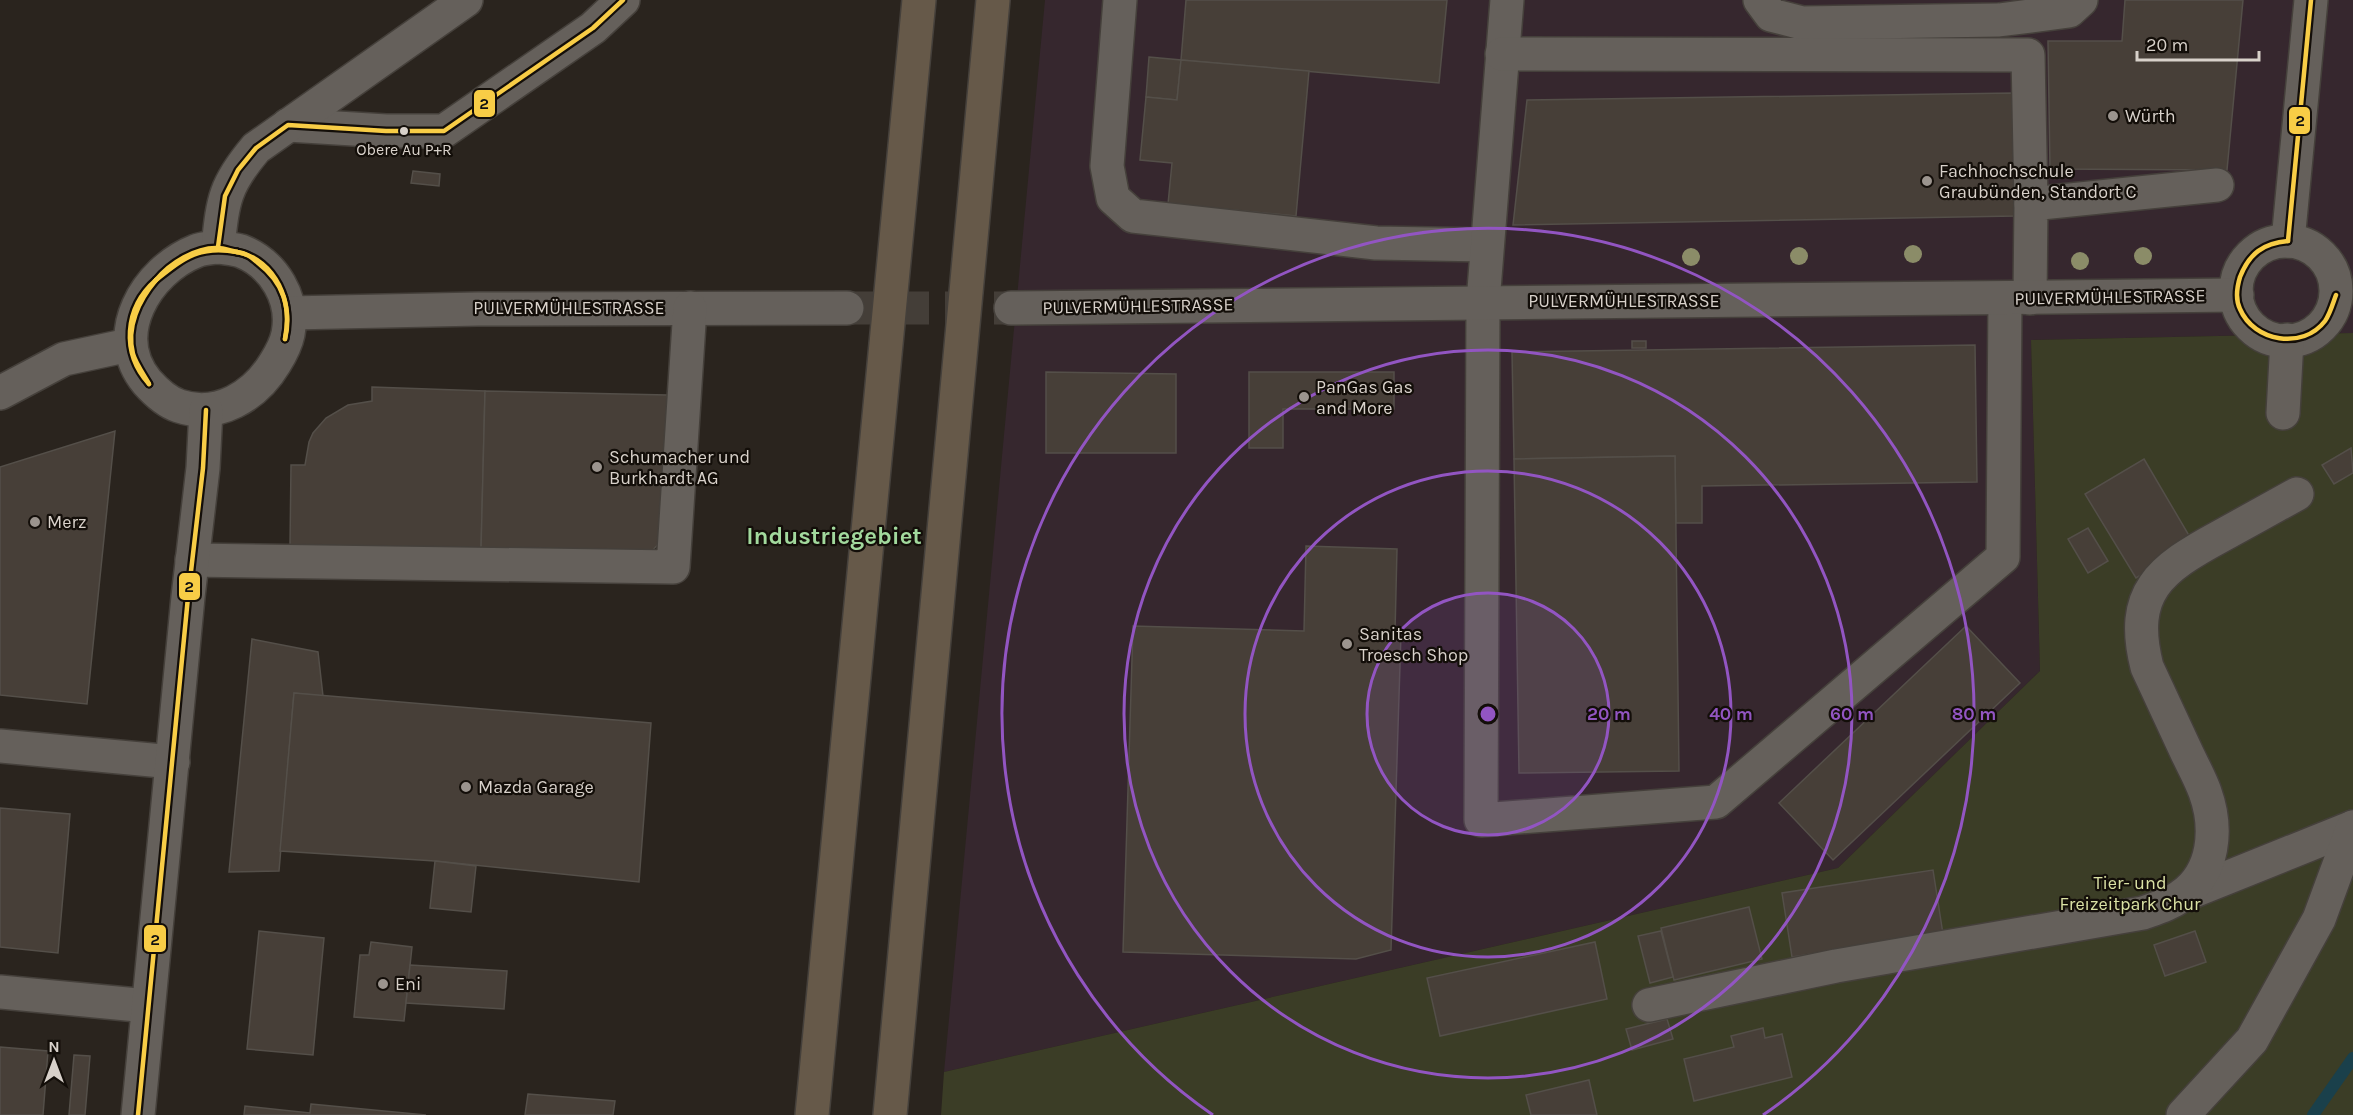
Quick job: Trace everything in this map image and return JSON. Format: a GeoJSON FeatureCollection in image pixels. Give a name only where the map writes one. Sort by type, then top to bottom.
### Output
{"type":"FeatureCollection","features":[{"type":"Feature","properties":{"kind":"highway"},"geometry":{"type":"LineString","coordinates":[[812,1115],[919,0]]}},
{"type":"Feature","properties":{"kind":"highway"},"geometry":{"type":"LineString","coordinates":[[890,1115],[993,0]]}},
{"type":"Feature","properties":{"kind":"street"},"geometry":{"type":"LineString","coordinates":[[218,248],[225,196],[238,170],[256,148],[466,0]]}},
{"type":"Feature","properties":{"kind":"street"},"geometry":{"type":"LineString","coordinates":[[288,125],[386,131],[444,131],[593,27],[623,0]]}},
{"type":"Feature","properties":{"kind":"street"},"geometry":{"type":"LineString","coordinates":[[1120,0],[1107,166],[1113,198],[1134,216],[1376,243],[1487,245]]}},
{"type":"Feature","properties":{"kind":"street"},"geometry":{"type":"LineString","coordinates":[[1502,54],[2028,55],[2031,204],[2017,298],[2003,557],[1716,802],[1481,820],[1482,302],[1502,54],[1507,0]]}},
{"type":"Feature","properties":{"kind":"street"},"geometry":{"type":"LineString","coordinates":[[1760,0],[1771,15],[1802,23],[1999,20],[2069,11],[2081,0]]}},
{"type":"Feature","properties":{"kind":"street"},"geometry":{"type":"LineString","coordinates":[[2288,241],[2311,0]]}},
{"type":"Feature","properties":{"kind":"street"},"geometry":{"type":"LineString","coordinates":[[2031,204],[2217,185]]}},
{"type":"Feature","properties":{"kind":"street"},"geometry":{"type":"LineString","coordinates":[[2288,241],[2303,243],[2316,250],[2327,262],[2345,297],[2314,332],[2305,337],[2287,340],[2264,335],[2253,328],[2242,314],[2236,295],[2240,272],[2248,259],[2257,250],[2270,243],[2288,241]]}},
{"type":"Feature","properties":{"kind":"street"},"geometry":{"type":"LineString","coordinates":[[198,249],[239,250],[259,260],[273,274],[284,291],[290,313],[288,336],[272,368],[260,383],[246,396],[227,405],[206,410],[178,406],[155,392],[137,370],[129,345],[132,322],[139,302],[149,286],[180,258],[198,249]]}},
{"type":"Feature","properties":{"kind":"street","name":"PULVERMÜHLESTRASSE"},"geometry":{"type":"LineString","coordinates":[[1011,308],[2236,295]]}},
{"type":"Feature","properties":{"kind":"street"},"geometry":{"type":"LineString","coordinates":[[192,560],[673,567],[690,308]]}},
{"type":"Feature","properties":{"kind":"street","name":"PULVERMÜHLESTRASSE"},"geometry":{"type":"LineString","coordinates":[[290,313],[349,310],[847,308]]}},
{"type":"Feature","properties":{"kind":"street"},"geometry":{"type":"LineString","coordinates":[[2283,413],[2287,340]]}},
{"type":"Feature","properties":{"kind":"street"},"geometry":{"type":"LineString","coordinates":[[0,393],[64,359],[129,345]]}},
{"type":"Feature","properties":{"kind":"street"},"geometry":{"type":"LineString","coordinates":[[138,1115],[203,468],[206,410]]}},
{"type":"Feature","properties":{"kind":"street"},"geometry":{"type":"LineString","coordinates":[[2182,896],[2199,880],[2208,860],[2212,841],[2212,818],[2205,793],[2147,667],[2140,624],[2144,604],[2153,585],[2186,555],[2297,494]]}},
{"type":"Feature","properties":{"kind":"street"},"geometry":{"type":"LineString","coordinates":[[0,746],[172,762]]}},
{"type":"Feature","properties":{"kind":"street"},"geometry":{"type":"LineString","coordinates":[[1649,1005],[1836,966],[2144,913],[2353,827]]}},
{"type":"Feature","properties":{"kind":"street"},"geometry":{"type":"LineString","coordinates":[[2183,1115],[2252,1040],[2258,1030],[2319,919],[2353,827]]}},
{"type":"Feature","properties":{"kind":"street"},"geometry":{"type":"LineString","coordinates":[[0,992],[148,1006]]}},
{"type":"Feature","properties":{"kind":"shaded area"},"geometry":{"type":"Polygon","coordinates":[[[1045,0],[2353,0],[2353,333],[2031,340],[2040,671],[1838,868],[944,1072],[1045,0]]]}},
{"type":"Feature","properties":{"kind":"green space","name":"Tier- und Freizeitpark Chur"},"geometry":{"type":"Polygon","coordinates":[[[2353,333],[2353,1115],[941,1115],[944,1072],[1838,868],[2040,671],[2031,340],[2353,333]]]}},
{"type":"Feature","properties":{"kind":"building"},"geometry":{"type":"Polygon","coordinates":[[[1186,0],[1447,0],[1439,83],[1181,60],[1186,0]]]}},
{"type":"Feature","properties":{"kind":"building"},"geometry":{"type":"Polygon","coordinates":[[[2125,0],[2243,0],[2227,170],[2050,169],[2048,41],[2122,41],[2125,0]]]}},
{"type":"Feature","properties":{"kind":"building"},"geometry":{"type":"Polygon","coordinates":[[[1149,57],[1181,60],[1177,100],[1146,97],[1149,57]]]}},
{"type":"Feature","properties":{"kind":"building"},"geometry":{"type":"Polygon","coordinates":[[[1181,60],[1309,71],[1296,216],[1168,204],[1172,163],[1140,160],[1146,97],[1177,100],[1181,60]]]}},
{"type":"Feature","properties":{"kind":"building"},"geometry":{"type":"Polygon","coordinates":[[[2013,93],[2015,216],[1513,225],[1527,100],[2013,93]]]}},
{"type":"Feature","properties":{"kind":"building"},"geometry":{"type":"Polygon","coordinates":[[[413,171],[440,174],[439,186],[411,183],[413,171]]]}},
{"type":"Feature","properties":{"kind":"building"},"geometry":{"type":"Polygon","coordinates":[[[1632,341],[1646,341],[1646,348],[1632,348],[1632,341]]]}},
{"type":"Feature","properties":{"kind":"building"},"geometry":{"type":"Polygon","coordinates":[[[1975,345],[1977,482],[1702,486],[1702,523],[1676,523],[1675,456],[1514,459],[1512,352],[1975,345]]]}},
{"type":"Feature","properties":{"kind":"building"},"geometry":{"type":"Polygon","coordinates":[[[1046,372],[1176,374],[1176,453],[1046,453],[1046,372]]]}},
{"type":"Feature","properties":{"kind":"building"},"geometry":{"type":"Polygon","coordinates":[[[1249,372],[1394,372],[1394,409],[1283,409],[1283,448],[1249,448],[1249,372]]]}},
{"type":"Feature","properties":{"kind":"building"},"geometry":{"type":"Polygon","coordinates":[[[372,387],[485,391],[481,550],[290,546],[291,465],[305,465],[313,433],[326,418],[348,405],[372,401],[372,387]]]}},
{"type":"Feature","properties":{"kind":"building"},"geometry":{"type":"Polygon","coordinates":[[[485,391],[667,395],[664,538],[650,553],[481,550],[485,391]]]}},
{"type":"Feature","properties":{"kind":"building"},"geometry":{"type":"Polygon","coordinates":[[[115,431],[87,704],[0,695],[0,467],[115,431]]]}},
{"type":"Feature","properties":{"kind":"building"},"geometry":{"type":"Polygon","coordinates":[[[2351,448],[2353,473],[2334,484],[2322,465],[2351,448]]]}},
{"type":"Feature","properties":{"kind":"building"},"geometry":{"type":"Polygon","coordinates":[[[1675,456],[1679,771],[1519,773],[1514,459],[1675,456]]]}},
{"type":"Feature","properties":{"kind":"building"},"geometry":{"type":"Polygon","coordinates":[[[2144,459],[2194,544],[2136,578],[2085,494],[2144,459]]]}},
{"type":"Feature","properties":{"kind":"building"},"geometry":{"type":"Polygon","coordinates":[[[2088,528],[2108,561],[2088,573],[2068,539],[2088,528]]]}},
{"type":"Feature","properties":{"kind":"building"},"geometry":{"type":"Polygon","coordinates":[[[1306,546],[1397,549],[1395,633],[1401,633],[1391,950],[1356,959],[1123,952],[1133,626],[1304,631],[1306,546]]]}},
{"type":"Feature","properties":{"kind":"building"},"geometry":{"type":"Polygon","coordinates":[[[1966,626],[2020,683],[1833,860],[1779,803],[1966,626]]]}},
{"type":"Feature","properties":{"kind":"building"},"geometry":{"type":"Polygon","coordinates":[[[252,639],[318,652],[323,696],[294,693],[279,871],[229,872],[252,639]]]}},
{"type":"Feature","properties":{"kind":"building","name":"Mazda Garage"},"geometry":{"type":"Polygon","coordinates":[[[294,693],[651,723],[639,882],[435,861],[280,851],[294,693]]]}},
{"type":"Feature","properties":{"kind":"building"},"geometry":{"type":"Polygon","coordinates":[[[0,808],[70,814],[58,953],[0,947],[0,808]]]}},
{"type":"Feature","properties":{"kind":"building"},"geometry":{"type":"Polygon","coordinates":[[[435,861],[476,866],[471,912],[430,908],[435,861]]]}},
{"type":"Feature","properties":{"kind":"building"},"geometry":{"type":"Polygon","coordinates":[[[1933,870],[1943,934],[1792,957],[1782,893],[1933,870]]]}},
{"type":"Feature","properties":{"kind":"building"},"geometry":{"type":"Polygon","coordinates":[[[1749,907],[1762,959],[1674,980],[1661,928],[1749,907]]]}},
{"type":"Feature","properties":{"kind":"building"},"geometry":{"type":"Polygon","coordinates":[[[259,931],[324,938],[313,1055],[247,1049],[259,931]]]}},
{"type":"Feature","properties":{"kind":"building"},"geometry":{"type":"Polygon","coordinates":[[[1661,931],[1673,977],[1650,983],[1638,936],[1661,931]]]}},
{"type":"Feature","properties":{"kind":"building"},"geometry":{"type":"Polygon","coordinates":[[[2195,931],[2206,962],[2165,976],[2154,945],[2195,931]]]}},
{"type":"Feature","properties":{"kind":"building","name":"Eni"},"geometry":{"type":"Polygon","coordinates":[[[371,942],[412,947],[404,1021],[354,1017],[360,955],[369,955],[371,942]]]}},
{"type":"Feature","properties":{"kind":"building"},"geometry":{"type":"Polygon","coordinates":[[[1595,942],[1607,999],[1440,1036],[1427,978],[1595,942]]]}},
{"type":"Feature","properties":{"kind":"building"},"geometry":{"type":"Polygon","coordinates":[[[410,965],[507,971],[504,1009],[406,1003],[410,965]]]}},
{"type":"Feature","properties":{"kind":"building"},"geometry":{"type":"Polygon","coordinates":[[[1667,1019],[1673,1039],[1632,1050],[1626,1029],[1667,1019]]]}},
{"type":"Feature","properties":{"kind":"building"},"geometry":{"type":"Polygon","coordinates":[[[1763,1028],[1765,1038],[1782,1034],[1792,1077],[1694,1101],[1684,1059],[1734,1047],[1731,1036],[1763,1028]]]}},
{"type":"Feature","properties":{"kind":"building"},"geometry":{"type":"Polygon","coordinates":[[[0,1047],[48,1051],[43,1115],[0,1115],[0,1047]]]}},
{"type":"Feature","properties":{"kind":"building"},"geometry":{"type":"Polygon","coordinates":[[[74,1055],[90,1056],[85,1115],[69,1115],[74,1055]]]}},
{"type":"Feature","properties":{"kind":"building"},"geometry":{"type":"Polygon","coordinates":[[[1589,1080],[1597,1115],[1531,1115],[1526,1095],[1589,1080]]]}},
{"type":"Feature","properties":{"kind":"building"},"geometry":{"type":"Polygon","coordinates":[[[528,1094],[615,1101],[613,1115],[525,1115],[528,1094]]]}},
{"type":"Feature","properties":{"kind":"building"},"geometry":{"type":"Polygon","coordinates":[[[311,1104],[426,1115],[244,1115],[245,1106],[310,1113],[311,1104]]]}},
{"type":"Feature","properties":{"kind":"waterway"},"geometry":{"type":"LineString","coordinates":[[2313,1115],[2353,1058]]}},
{"type":"Feature","properties":{"kind":"tunnel"},"geometry":{"type":"LineString","coordinates":[[847,308],[1011,308]]}},
{"type":"Feature","properties":{"kind":"transit line","name":"2"},"geometry":{"type":"LineString","coordinates":[[218,247],[225,196],[238,170],[256,148],[288,125],[386,131],[444,131],[593,28],[623,0]]}},
{"type":"Feature","properties":{"kind":"transit line","name":"2"},"geometry":{"type":"LineString","coordinates":[[2288,241],[2311,0]]}},
{"type":"Feature","properties":{"kind":"transit line","name":"2"},"geometry":{"type":"LineString","coordinates":[[2288,241],[2264,247],[2253,256],[2244,269],[2239,281],[2237,297],[2238,305],[2247,320],[2267,335],[2292,339],[2304,336],[2316,330],[2325,321],[2336,295]]}},
{"type":"Feature","properties":{"kind":"transit line","name":"2"},"geometry":{"type":"LineString","coordinates":[[156,280],[168,268],[192,253],[210,248],[223,248],[237,252]]}},
{"type":"Feature","properties":{"kind":"transit line","name":"2"},"geometry":{"type":"LineString","coordinates":[[156,280],[193,255],[212,250],[237,252]]}},
{"type":"Feature","properties":{"kind":"transit line","name":"2"},"geometry":{"type":"LineString","coordinates":[[237,252],[251,256],[262,264],[272,273],[279,285],[287,312],[285,339]]}},
{"type":"Feature","properties":{"kind":"transit line","name":"2"},"geometry":{"type":"LineString","coordinates":[[237,252],[246,254],[255,261],[280,287],[287,316],[285,339]]}},
{"type":"Feature","properties":{"kind":"transit line","name":"2"},"geometry":{"type":"LineString","coordinates":[[149,384],[134,359],[130,345],[130,331],[137,304],[156,280]]}},
{"type":"Feature","properties":{"kind":"transit line","name":"2"},"geometry":{"type":"LineString","coordinates":[[149,384],[133,354],[131,334],[139,305],[156,280]]}},
{"type":"Feature","properties":{"kind":"transit line","name":"2"},"geometry":{"type":"LineString","coordinates":[[138,1115],[188,597],[203,468],[206,410]]}},
{"type":"Feature","properties":{"kind":"place","name":"Würth"},"geometry":{"type":"Point","coordinates":[2113,116]}},
{"type":"Feature","properties":{"kind":"place","name":"Obere Au P+R"},"geometry":{"type":"Point","coordinates":[404,131]}},
{"type":"Feature","properties":{"kind":"place","name":"Fachhochschule Graubünden, Standort C"},"geometry":{"type":"Point","coordinates":[1927,181]}},
{"type":"Feature","properties":{"kind":"place","name":"PanGas Gas and More"},"geometry":{"type":"Point","coordinates":[1304,397]}},
{"type":"Feature","properties":{"kind":"place","name":"Schumacher und Burkhardt AG"},"geometry":{"type":"Point","coordinates":[597,467]}},
{"type":"Feature","properties":{"kind":"place","name":"Merz"},"geometry":{"type":"Point","coordinates":[35,522]}},
{"type":"Feature","properties":{"kind":"place","name":"Sanitas Troesch Shop"},"geometry":{"type":"Point","coordinates":[1347,644]}},
{"type":"Feature","properties":{"kind":"place","name":"Mazda Garage"},"geometry":{"type":"Point","coordinates":[466,787]}},
{"type":"Feature","properties":{"kind":"place","name":"Eni"},"geometry":{"type":"Point","coordinates":[383,984]}},
{"type":"Feature","properties":{"kind":"district","name":"Industriegebiet"},"geometry":{"type":"Point","coordinates":[834,536]}}]}
